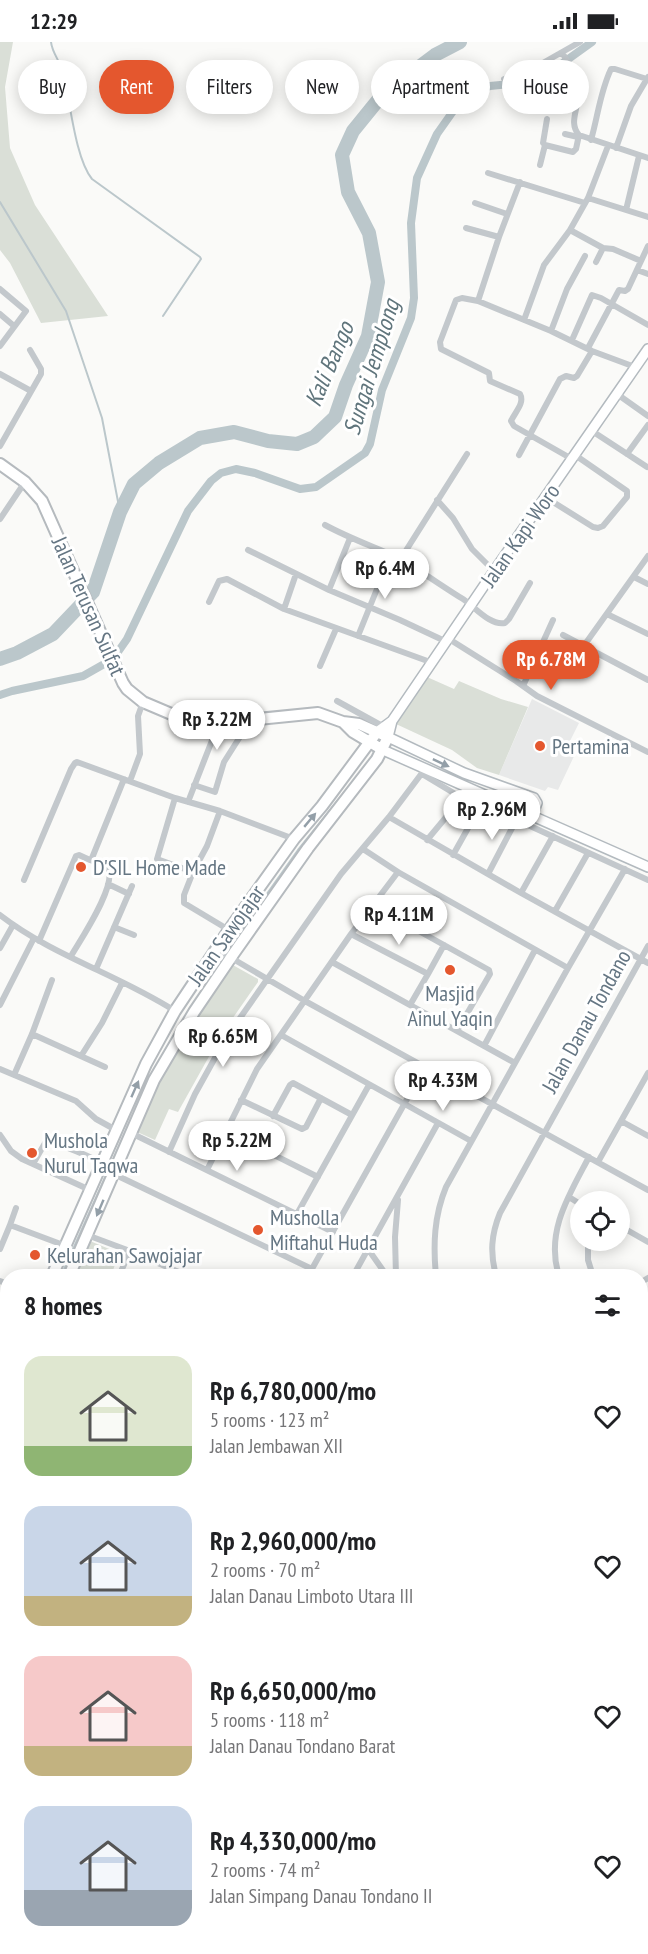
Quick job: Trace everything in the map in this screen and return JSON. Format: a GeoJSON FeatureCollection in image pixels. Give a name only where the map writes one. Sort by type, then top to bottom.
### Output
{"type":"FeatureCollection","features":[{"type":"Feature","properties":{"kind":"main road","name":"Jalan Terusan Sulfat"},"geometry":{"type":"LineString","coordinates":[[0,464],[25,482],[42,501],[116,669],[127,689],[143,702],[176,716],[248,720],[313,713],[326,715],[343,722],[386,730]]}},
{"type":"Feature","properties":{"kind":"main road","name":"Jalan Terusan Sulfat"},"geometry":{"type":"LineString","coordinates":[[343,722],[353,732],[384,750]]}},
{"type":"Feature","properties":{"kind":"main road","name":"Jalan Kapi Woro"},"geometry":{"type":"LineString","coordinates":[[369,742],[386,730]]}},
{"type":"Feature","properties":{"kind":"main road","name":"Jalan Kapi Woro"},"geometry":{"type":"LineString","coordinates":[[384,750],[386,730]]}},
{"type":"Feature","properties":{"kind":"main road","name":"Jalan Sawojajar"},"geometry":{"type":"LineString","coordinates":[[55,1269],[66,1246],[83,1229],[90,1190],[108,1170],[116,1130],[132,1114],[194,1012],[224,954],[229,930],[294,839],[322,806],[369,742]]}},
{"type":"Feature","properties":{"kind":"main road","name":"Jalan Sawojajar"},"geometry":{"type":"LineString","coordinates":[[71,1269],[83,1229],[108,1170],[131,1133],[132,1114],[146,1064],[175,1011],[224,954],[384,750]]}},
{"type":"Feature","properties":{"kind":"street"},"geometry":{"type":"LineString","coordinates":[[552,60],[580,42]]}},
{"type":"Feature","properties":{"kind":"street"},"geometry":{"type":"LineString","coordinates":[[545,145],[573,152],[576,149],[578,136],[574,127],[578,93],[571,65],[563,55]]}},
{"type":"Feature","properties":{"kind":"street"},"geometry":{"type":"LineString","coordinates":[[591,140],[600,108],[601,95],[611,69],[647,78],[631,106],[616,148]]}},
{"type":"Feature","properties":{"kind":"street"},"geometry":{"type":"LineString","coordinates":[[540,165],[545,145],[543,140],[547,120]]}},
{"type":"Feature","properties":{"kind":"street"},"geometry":{"type":"LineString","coordinates":[[565,134],[648,158]]}},
{"type":"Feature","properties":{"kind":"street"},"geometry":{"type":"LineString","coordinates":[[524,320],[543,265],[570,230],[586,200],[608,146]]}},
{"type":"Feature","properties":{"kind":"street"},"geometry":{"type":"LineString","coordinates":[[626,210],[639,156]]}},
{"type":"Feature","properties":{"kind":"street"},"geometry":{"type":"LineString","coordinates":[[488,173],[648,217]]}},
{"type":"Feature","properties":{"kind":"street"},"geometry":{"type":"LineString","coordinates":[[478,301],[520,182]]}},
{"type":"Feature","properties":{"kind":"street"},"geometry":{"type":"LineString","coordinates":[[474,203],[507,214]]}},
{"type":"Feature","properties":{"kind":"street"},"geometry":{"type":"LineString","coordinates":[[466,228],[499,237]]}},
{"type":"Feature","properties":{"kind":"street"},"geometry":{"type":"LineString","coordinates":[[570,230],[603,248],[613,249],[641,261]]}},
{"type":"Feature","properties":{"kind":"street"},"geometry":{"type":"LineString","coordinates":[[519,454],[560,379],[566,376],[574,378],[577,376],[619,290],[627,291],[648,246]]}},
{"type":"Feature","properties":{"kind":"street"},"geometry":{"type":"LineString","coordinates":[[596,262],[603,248]]}},
{"type":"Feature","properties":{"kind":"street"},"geometry":{"type":"LineString","coordinates":[[551,331],[567,289],[585,256]]}},
{"type":"Feature","properties":{"kind":"street"},"geometry":{"type":"LineString","coordinates":[[637,270],[648,274]]}},
{"type":"Feature","properties":{"kind":"street"},"geometry":{"type":"LineString","coordinates":[[0,289],[26,311],[0,345]]}},
{"type":"Feature","properties":{"kind":"street"},"geometry":{"type":"LineString","coordinates":[[572,340],[590,296],[612,304],[648,325]]}},
{"type":"Feature","properties":{"kind":"street"},"geometry":{"type":"LineString","coordinates":[[545,497],[598,528],[603,526],[627,497],[627,491],[512,423],[522,399],[520,394],[490,381],[489,373],[440,348],[440,342],[456,300],[470,298],[635,367]]}},
{"type":"Feature","properties":{"kind":"street"},"geometry":{"type":"LineString","coordinates":[[0,314],[14,326]]}},
{"type":"Feature","properties":{"kind":"street","name":"Jalan Kapi Woro"},"geometry":{"type":"LineString","coordinates":[[386,730],[648,348]]}},
{"type":"Feature","properties":{"kind":"street"},"geometry":{"type":"LineString","coordinates":[[0,446],[41,371],[30,350]]}},
{"type":"Feature","properties":{"kind":"street"},"geometry":{"type":"LineString","coordinates":[[0,374],[31,392]]}},
{"type":"Feature","properties":{"kind":"street"},"geometry":{"type":"LineString","coordinates":[[617,394],[648,416]]}},
{"type":"Feature","properties":{"kind":"street"},"geometry":{"type":"LineString","coordinates":[[627,454],[648,425]]}},
{"type":"Feature","properties":{"kind":"street"},"geometry":{"type":"LineString","coordinates":[[592,431],[647,467]]}},
{"type":"Feature","properties":{"kind":"street"},"geometry":{"type":"LineString","coordinates":[[400,560],[467,454]]}},
{"type":"Feature","properties":{"kind":"street"},"geometry":{"type":"LineString","coordinates":[[0,519],[25,482]]}},
{"type":"Feature","properties":{"kind":"street"},"geometry":{"type":"LineString","coordinates":[[437,500],[453,518],[472,549],[494,570]]}},
{"type":"Feature","properties":{"kind":"street"},"geometry":{"type":"LineString","coordinates":[[325,525],[400,560],[471,605],[493,622],[503,624],[509,619],[530,583]]}},
{"type":"Feature","properties":{"kind":"street"},"geometry":{"type":"LineString","coordinates":[[329,590],[350,538]]}},
{"type":"Feature","properties":{"kind":"street"},"geometry":{"type":"LineString","coordinates":[[248,550],[329,590],[448,640],[548,703],[648,752]]}},
{"type":"Feature","properties":{"kind":"street"},"geometry":{"type":"LineString","coordinates":[[358,636],[393,556]]}},
{"type":"Feature","properties":{"kind":"street"},"geometry":{"type":"LineString","coordinates":[[583,647],[648,556]]}},
{"type":"Feature","properties":{"kind":"street"},"geometry":{"type":"LineString","coordinates":[[284,609],[296,574]]}},
{"type":"Feature","properties":{"kind":"street"},"geometry":{"type":"LineString","coordinates":[[634,577],[648,584]]}},
{"type":"Feature","properties":{"kind":"street"},"geometry":{"type":"LineString","coordinates":[[209,602],[219,581],[227,579],[284,609],[432,663]]}},
{"type":"Feature","properties":{"kind":"street"},"geometry":{"type":"LineString","coordinates":[[607,614],[648,634]]}},
{"type":"Feature","properties":{"kind":"street"},"geometry":{"type":"LineString","coordinates":[[523,686],[553,620]]}},
{"type":"Feature","properties":{"kind":"street"},"geometry":{"type":"LineString","coordinates":[[320,666],[336,629]]}},
{"type":"Feature","properties":{"kind":"street"},"geometry":{"type":"LineString","coordinates":[[563,635],[648,680]]}},
{"type":"Feature","properties":{"kind":"street"},"geometry":{"type":"LineString","coordinates":[[337,701],[386,730]]}},
{"type":"Feature","properties":{"kind":"street"},"geometry":{"type":"LineString","coordinates":[[90,860],[140,754],[138,716],[143,702]]}},
{"type":"Feature","properties":{"kind":"street"},"geometry":{"type":"LineString","coordinates":[[188,802],[220,720]]}},
{"type":"Feature","properties":{"kind":"street"},"geometry":{"type":"LineString","coordinates":[[194,785],[215,792],[224,762],[248,720]]}},
{"type":"Feature","properties":{"kind":"street","name":"Jalan Terusan Sulfat"},"geometry":{"type":"LineString","coordinates":[[386,730],[464,773],[534,798],[537,803],[532,816]]}},
{"type":"Feature","properties":{"kind":"street","name":"Jalan Terusan Sulfat"},"geometry":{"type":"LineString","coordinates":[[384,750],[423,771],[459,784],[484,800],[519,815],[532,816],[541,825],[648,867]]}},
{"type":"Feature","properties":{"kind":"street"},"geometry":{"type":"LineString","coordinates":[[24,880],[77,762],[294,839]]}},
{"type":"Feature","properties":{"kind":"street"},"geometry":{"type":"LineString","coordinates":[[169,1152],[195,1094],[226,1038],[341,874],[389,818],[423,771],[462,798],[484,800],[453,855]]}},
{"type":"Feature","properties":{"kind":"street"},"geometry":{"type":"LineString","coordinates":[[459,784],[464,773]]}},
{"type":"Feature","properties":{"kind":"street"},"geometry":{"type":"LineString","coordinates":[[175,798],[157,859],[193,872]]}},
{"type":"Feature","properties":{"kind":"street"},"geometry":{"type":"LineString","coordinates":[[427,840],[462,798]]}},
{"type":"Feature","properties":{"kind":"street"},"geometry":{"type":"LineString","coordinates":[[220,812],[207,846],[193,872],[184,895],[184,903],[229,930]]}},
{"type":"Feature","properties":{"kind":"street"},"geometry":{"type":"LineString","coordinates":[[488,874],[519,815],[541,825],[553,836],[648,879]]}},
{"type":"Feature","properties":{"kind":"street"},"geometry":{"type":"LineString","coordinates":[[389,818],[648,963]]}},
{"type":"Feature","properties":{"kind":"street"},"geometry":{"type":"LineString","coordinates":[[521,893],[553,836]]}},
{"type":"Feature","properties":{"kind":"street"},"geometry":{"type":"LineString","coordinates":[[363,849],[398,872],[568,968]]}},
{"type":"Feature","properties":{"kind":"street"},"geometry":{"type":"LineString","coordinates":[[555,911],[588,853]]}},
{"type":"Feature","properties":{"kind":"street"},"geometry":{"type":"LineString","coordinates":[[0,1005],[37,939],[76,856],[79,855],[108,868],[109,875],[108,884],[91,924],[82,935],[71,956]]}},
{"type":"Feature","properties":{"kind":"street"},"geometry":{"type":"LineString","coordinates":[[436,1269],[434,1245],[439,1207],[452,1175],[590,931],[628,858]]}},
{"type":"Feature","properties":{"kind":"street"},"geometry":{"type":"LineString","coordinates":[[207,1170],[252,1076],[351,934],[398,872]]}},
{"type":"Feature","properties":{"kind":"street"},"geometry":{"type":"LineString","coordinates":[[96,969],[130,890],[108,884]]}},
{"type":"Feature","properties":{"kind":"street"},"geometry":{"type":"LineString","coordinates":[[372,905],[489,971],[490,974],[457,1031]]}},
{"type":"Feature","properties":{"kind":"street"},"geometry":{"type":"LineString","coordinates":[[0,915],[37,939],[175,1011]]}},
{"type":"Feature","properties":{"kind":"street"},"geometry":{"type":"LineString","coordinates":[[0,948],[13,925]]}},
{"type":"Feature","properties":{"kind":"street"},"geometry":{"type":"LineString","coordinates":[[114,927],[134,935]]}},
{"type":"Feature","properties":{"kind":"street"},"geometry":{"type":"LineString","coordinates":[[351,934],[428,974]]}},
{"type":"Feature","properties":{"kind":"street"},"geometry":{"type":"LineString","coordinates":[[410,1005],[444,945]]}},
{"type":"Feature","properties":{"kind":"street","name":"Jalan Danau Tondano"},"geometry":{"type":"LineString","coordinates":[[495,1269],[492,1256],[493,1231],[505,1204],[648,946]]}},
{"type":"Feature","properties":{"kind":"street"},"geometry":{"type":"LineString","coordinates":[[484,1046],[535,950]]}},
{"type":"Feature","properties":{"kind":"street"},"geometry":{"type":"LineString","coordinates":[[224,954],[648,1190]]}},
{"type":"Feature","properties":{"kind":"street"},"geometry":{"type":"LineString","coordinates":[[332,962],[515,1063]]}},
{"type":"Feature","properties":{"kind":"street"},"geometry":{"type":"LineString","coordinates":[[14,1075],[52,980]]}},
{"type":"Feature","properties":{"kind":"street"},"geometry":{"type":"LineString","coordinates":[[81,1056],[102,1023],[122,983]]}},
{"type":"Feature","properties":{"kind":"street"},"geometry":{"type":"LineString","coordinates":[[32,1034],[105,1067]]}},
{"type":"Feature","properties":{"kind":"street"},"geometry":{"type":"LineString","coordinates":[[281,1035],[471,1141]]}},
{"type":"Feature","properties":{"kind":"street"},"geometry":{"type":"LineString","coordinates":[[33,1164],[45,1143],[50,1141],[312,1269],[425,1066]]}},
{"type":"Feature","properties":{"kind":"street"},"geometry":{"type":"LineString","coordinates":[[0,1069],[76,1101],[96,1119],[116,1130]]}},
{"type":"Feature","properties":{"kind":"street"},"geometry":{"type":"LineString","coordinates":[[598,1162],[648,1073]]}},
{"type":"Feature","properties":{"kind":"street"},"geometry":{"type":"LineString","coordinates":[[273,1116],[291,1084],[352,1114]]}},
{"type":"Feature","properties":{"kind":"street"},"geometry":{"type":"LineString","coordinates":[[297,1214],[369,1085]]}},
{"type":"Feature","properties":{"kind":"street"},"geometry":{"type":"LineString","coordinates":[[241,1100],[304,1129],[321,1098]]}},
{"type":"Feature","properties":{"kind":"street"},"geometry":{"type":"LineString","coordinates":[[621,1121],[648,1136]]}},
{"type":"Feature","properties":{"kind":"street"},"geometry":{"type":"LineString","coordinates":[[357,1269],[438,1123]]}},
{"type":"Feature","properties":{"kind":"street"},"geometry":{"type":"LineString","coordinates":[[226,1131],[318,1177]]}},
{"type":"Feature","properties":{"kind":"street"},"geometry":{"type":"LineString","coordinates":[[131,1133],[333,1232]]}},
{"type":"Feature","properties":{"kind":"street"},"geometry":{"type":"LineString","coordinates":[[1,1138],[11,1151],[33,1164],[90,1190]]}},
{"type":"Feature","properties":{"kind":"street"},"geometry":{"type":"LineString","coordinates":[[556,1269],[555,1241],[558,1220],[589,1157]]}},
{"type":"Feature","properties":{"kind":"street"},"geometry":{"type":"LineString","coordinates":[[396,1269],[398,1196]]}},
{"type":"Feature","properties":{"kind":"street"},"geometry":{"type":"LineString","coordinates":[[0,1249],[16,1208]]}},
{"type":"Feature","properties":{"kind":"street"},"geometry":{"type":"LineString","coordinates":[[10,1225],[66,1246]]}},
{"type":"Feature","properties":{"kind":"street"},"geometry":{"type":"LineString","coordinates":[[83,1229],[169,1268]]}},
{"type":"Feature","properties":{"kind":"street"},"geometry":{"type":"LineString","coordinates":[[630,1232],[648,1242]]}},
{"type":"Feature","properties":{"kind":"street"},"geometry":{"type":"LineString","coordinates":[[368,1249],[382,1269]]}},
{"type":"Feature","properties":{"kind":"street"},"geometry":{"type":"LineString","coordinates":[[122,1269],[130,1251]]}},
{"type":"Feature","properties":{"kind":"street"},"geometry":{"type":"LineString","coordinates":[[588,1251],[591,1269]]}},
{"type":"Feature","properties":{"kind":"shaded area"},"geometry":{"type":"Polygon","coordinates":[[[0,42],[13,42],[5,87],[10,148],[35,205],[108,316],[41,323],[10,263],[0,250],[0,42]]]}},
{"type":"Feature","properties":{"kind":"shaded area"},"geometry":{"type":"Polygon","coordinates":[[[427,677],[454,689],[459,681],[501,699],[528,707],[499,775],[477,768],[452,750],[396,724],[427,677]]]}},
{"type":"Feature","properties":{"kind":"shaded area","name":"Pertamina"},"geometry":{"type":"Polygon","coordinates":[[[532,699],[579,723],[567,747],[576,752],[558,790],[548,787],[545,791],[499,775],[532,699]]]}},
{"type":"Feature","properties":{"kind":"shaded area"},"geometry":{"type":"Polygon","coordinates":[[[231,964],[258,979],[258,982],[221,1035],[178,1112],[169,1109],[155,1140],[135,1131],[152,1092],[172,1056],[231,964]]]}},
{"type":"Feature","properties":{"kind":"shaded area"},"geometry":{"type":"Polygon","coordinates":[[[90,1241],[119,1253],[113,1269],[76,1269],[90,1241]]]}},
{"type":"Feature","properties":{"kind":"waterway"},"geometry":{"type":"LineString","coordinates":[[51,42],[63,72],[81,157],[92,179],[201,259],[163,316]]}},
{"type":"Feature","properties":{"kind":"waterway","name":"Kali Bango"},"geometry":{"type":"LineString","coordinates":[[0,659],[17,653],[53,634],[93,592],[120,512],[134,484],[159,463],[200,438],[234,432],[268,441],[297,444],[314,437],[335,417],[346,385],[368,336],[378,282],[369,233],[348,192],[342,155],[353,131],[383,94],[435,55],[460,42]]}},
{"type":"Feature","properties":{"kind":"waterway","name":"Sungai Jemplong"},"geometry":{"type":"LineString","coordinates":[[0,695],[83,676],[113,659],[127,639],[188,511],[211,481],[221,473],[236,469],[255,473],[300,489],[316,487],[365,453],[370,444],[382,390],[411,318],[414,298],[411,223],[417,178],[437,134],[461,100],[474,90],[511,84],[560,65],[592,42]]}},
{"type":"Feature","properties":{"kind":"waterway"},"geometry":{"type":"LineString","coordinates":[[0,202],[66,311],[102,418],[120,512]]}},
{"type":"Feature","properties":{"kind":"waterway"},"geometry":{"type":"LineString","coordinates":[[199,996],[226,952],[298,850],[347,789]]}},
{"type":"Feature","properties":{"kind":"waterway"},"geometry":{"type":"LineString","coordinates":[[154,1070],[172,1039]]}},
{"type":"Feature","properties":{"kind":"waterway"},"geometry":{"type":"LineString","coordinates":[[64,1269],[132,1117]]}},
{"type":"Feature","properties":{"kind":"place","name":"Pertamina"},"geometry":{"type":"Point","coordinates":[540,746]}},
{"type":"Feature","properties":{"kind":"place","name":"D'SIL Home Made"},"geometry":{"type":"Point","coordinates":[81,867]}},
{"type":"Feature","properties":{"kind":"place","name":"Masjid Ainul Yaqin"},"geometry":{"type":"Point","coordinates":[450,970]}},
{"type":"Feature","properties":{"kind":"place","name":"Mushola Nurul Taqwa"},"geometry":{"type":"Point","coordinates":[32,1153]}},
{"type":"Feature","properties":{"kind":"place","name":"Musholla Miftahul Huda"},"geometry":{"type":"Point","coordinates":[258,1230]}},
{"type":"Feature","properties":{"kind":"place","name":"Kelurahan Sawojajar"},"geometry":{"type":"Point","coordinates":[35,1255]}}]}
